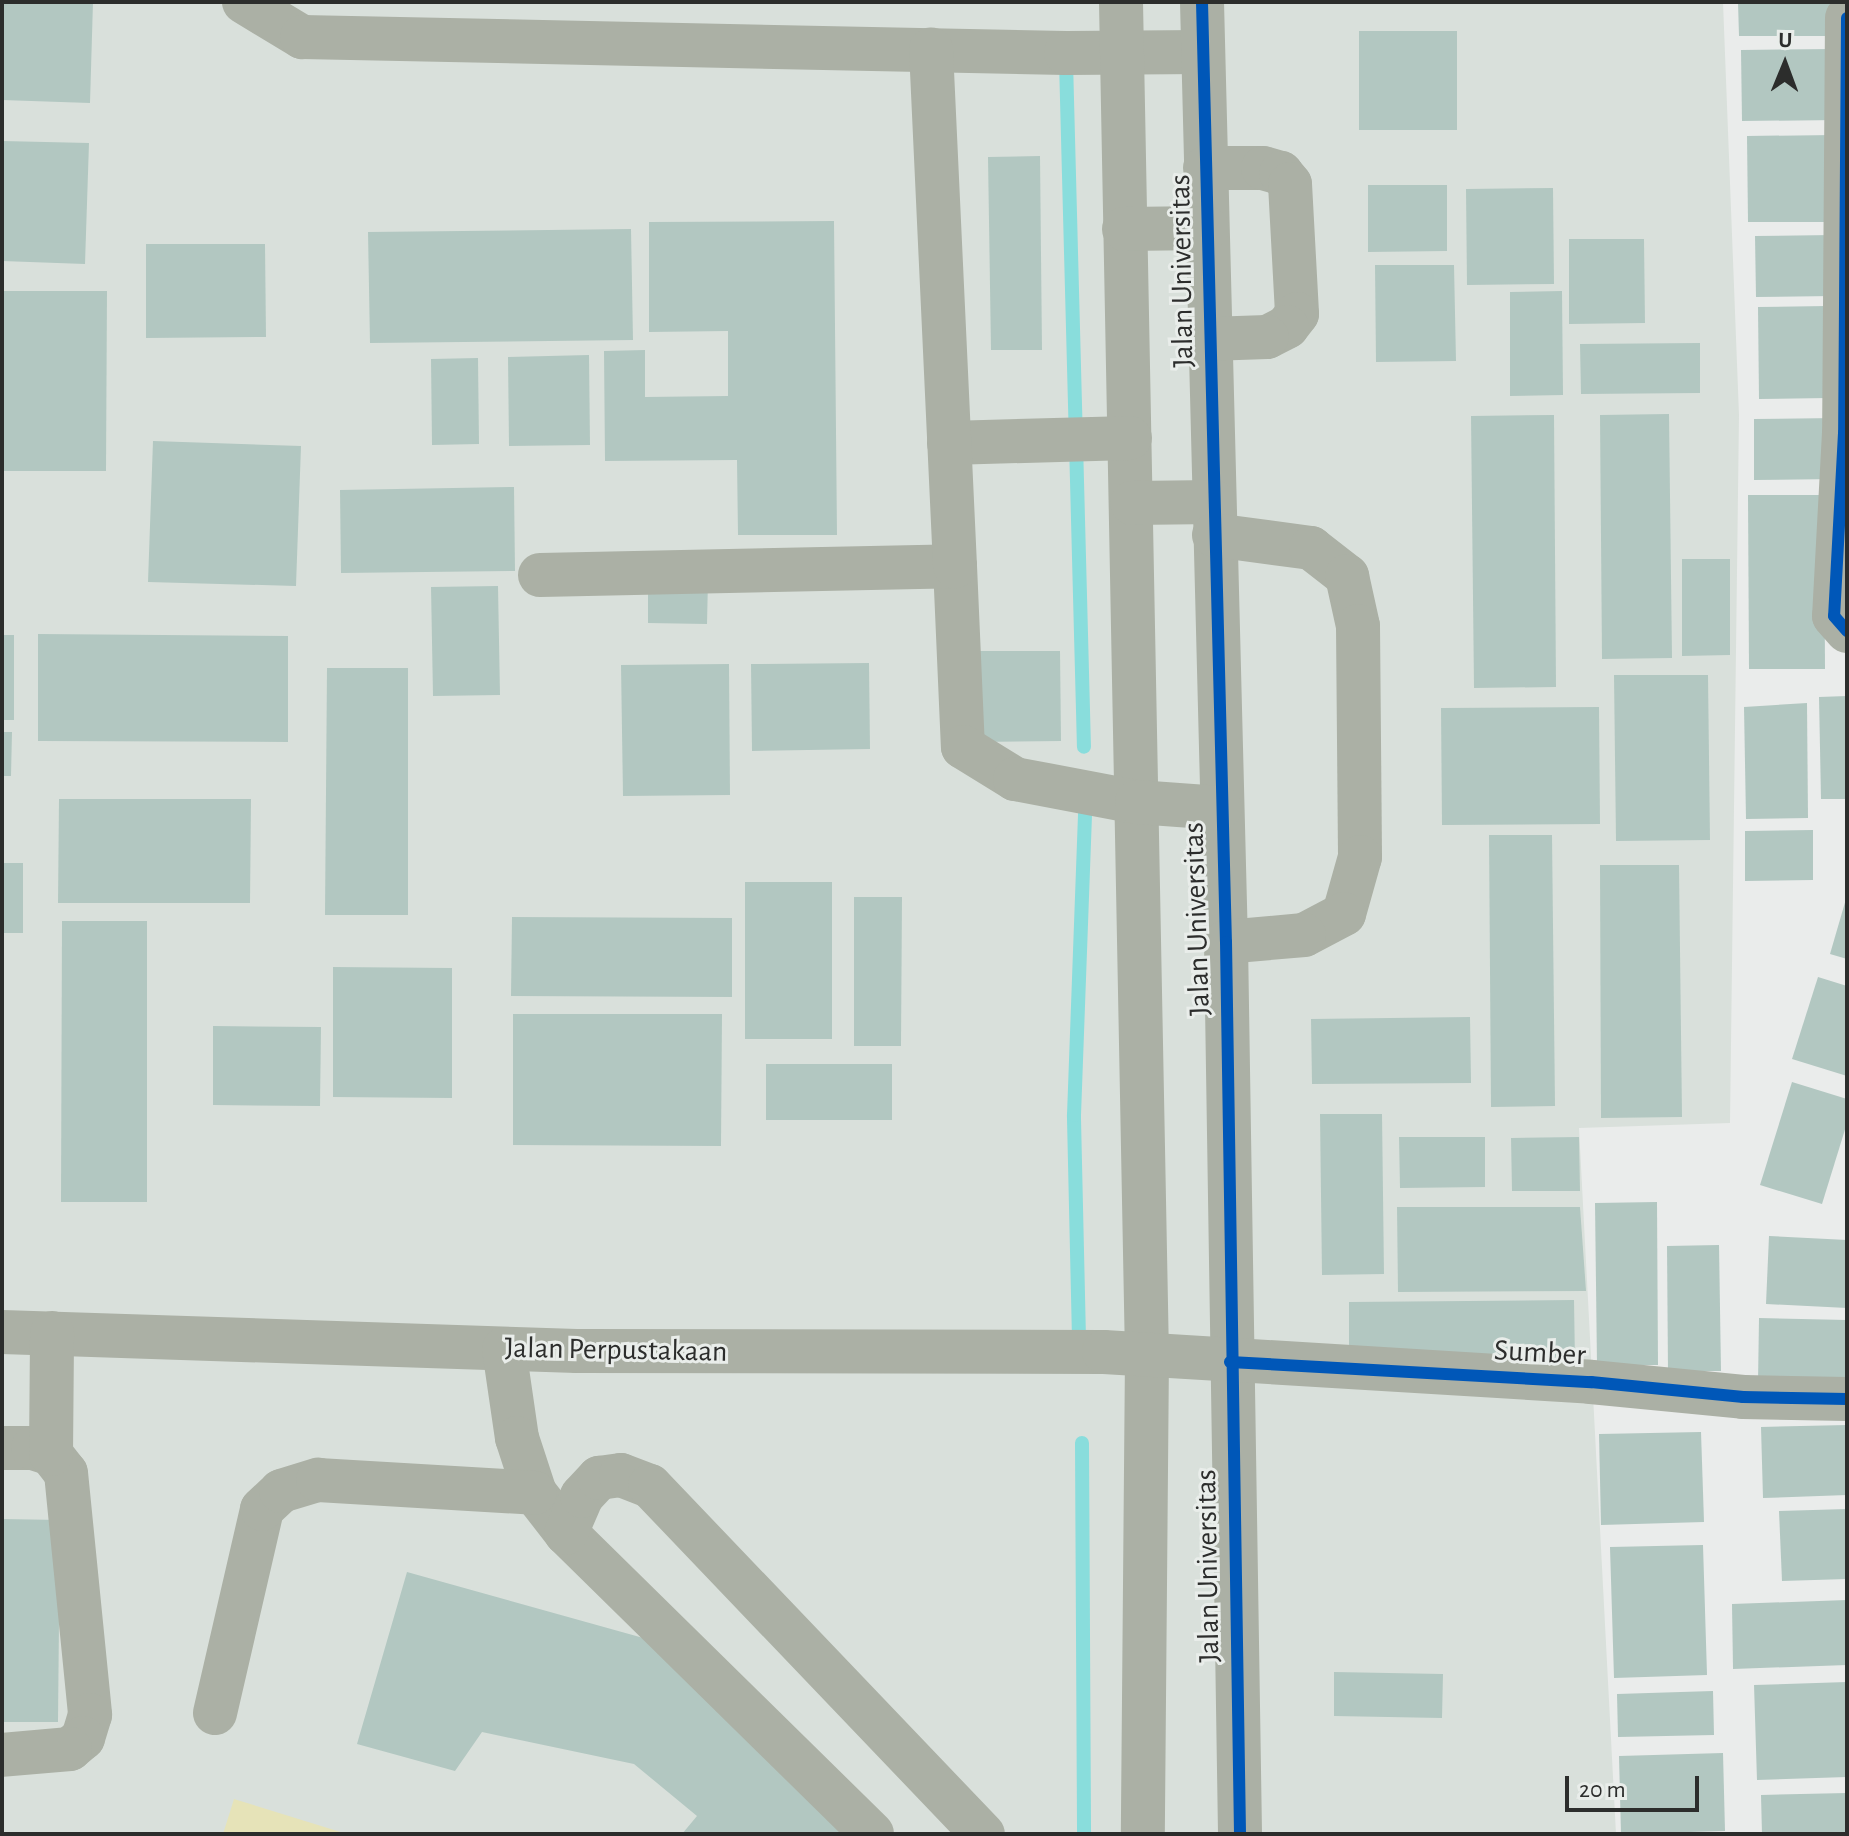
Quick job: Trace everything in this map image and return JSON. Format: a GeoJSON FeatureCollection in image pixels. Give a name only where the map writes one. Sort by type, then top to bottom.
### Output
{"type":"FeatureCollection","features":[{"type":"Feature","properties":{"kind":"street"},"geometry":{"type":"LineString","coordinates":[[244,2],[302,37],[1123,54],[1203,52]]}},
{"type":"Feature","properties":{"kind":"street","name":"Jalan Universitas"},"geometry":{"type":"LineString","coordinates":[[1121,2],[1147,1355],[1143,1834]]}},
{"type":"Feature","properties":{"kind":"street","name":"Jalan Universitas"},"geometry":{"type":"LineString","coordinates":[[1202,2],[1220,808],[1226,942],[1230,1362],[1240,1834]]}},
{"type":"Feature","properties":{"kind":"street"},"geometry":{"type":"LineString","coordinates":[[1847,18],[1844,433],[1834,616],[1847,631]]}},
{"type":"Feature","properties":{"kind":"street"},"geometry":{"type":"LineString","coordinates":[[931,50],[963,747],[1015,779],[1137,802],[1220,808]]}},
{"type":"Feature","properties":{"kind":"street"},"geometry":{"type":"LineString","coordinates":[[1205,168],[1263,168],[1281,173],[1290,184],[1297,314],[1287,327],[1267,337],[1209,339]]}},
{"type":"Feature","properties":{"kind":"street"},"geometry":{"type":"LineString","coordinates":[[1124,229],[1207,228]]}},
{"type":"Feature","properties":{"kind":"street"},"geometry":{"type":"LineString","coordinates":[[949,443],[1130,438]]}},
{"type":"Feature","properties":{"kind":"street"},"geometry":{"type":"LineString","coordinates":[[1132,503],[1214,519],[1311,548],[1347,576],[1358,626],[1360,857],[1344,914],[1304,935],[1226,942]]}},
{"type":"Feature","properties":{"kind":"street"},"geometry":{"type":"LineString","coordinates":[[540,575],[955,566]]}},
{"type":"Feature","properties":{"kind":"street","name":"Jalan Perpustakaan"},"geometry":{"type":"LineString","coordinates":[[2,1332],[504,1349],[1147,1355],[1230,1362]]}},
{"type":"Feature","properties":{"kind":"street"},"geometry":{"type":"LineString","coordinates":[[51,1454],[52,1333]]}},
{"type":"Feature","properties":{"kind":"street"},"geometry":{"type":"LineString","coordinates":[[504,1349],[517,1438],[535,1493],[566,1533],[872,1834]]}},
{"type":"Feature","properties":{"kind":"street","name":"Sumber"},"geometry":{"type":"LineString","coordinates":[[1230,1362],[1591,1382],[1743,1397],[1847,1399]]}},
{"type":"Feature","properties":{"kind":"street"},"geometry":{"type":"LineString","coordinates":[[2,1448],[33,1448],[51,1454],[66,1473],[90,1715],[83,1738],[70,1749],[2,1755]]}},
{"type":"Feature","properties":{"kind":"street"},"geometry":{"type":"LineString","coordinates":[[566,1533],[582,1496],[599,1478],[621,1475],[650,1486],[983,1834]]}},
{"type":"Feature","properties":{"kind":"street"},"geometry":{"type":"LineString","coordinates":[[215,1713],[262,1509],[281,1491],[318,1480],[535,1493]]}},
{"type":"Feature","properties":{"kind":"shaded area"},"geometry":{"type":"Polygon","coordinates":[[[2,2],[1723,2],[1739,415],[1730,1123],[1579,1128],[1616,1834],[2,1834],[2,2]]]}},
{"type":"Feature","properties":{"kind":"shaded area"},"geometry":{"type":"Polygon","coordinates":[[[234,1799],[347,1834],[223,1834],[234,1799]]]}},
{"type":"Feature","properties":{"kind":"building"},"geometry":{"type":"Polygon","coordinates":[[[2,2],[93,2],[90,103],[2,100],[2,2]]]}},
{"type":"Feature","properties":{"kind":"building"},"geometry":{"type":"Polygon","coordinates":[[[1738,2],[1837,2],[1837,36],[1739,36],[1738,2]]]}},
{"type":"Feature","properties":{"kind":"building"},"geometry":{"type":"Polygon","coordinates":[[[1359,31],[1457,31],[1457,130],[1359,130],[1359,31]]]}},
{"type":"Feature","properties":{"kind":"building"},"geometry":{"type":"Polygon","coordinates":[[[1837,49],[1838,120],[1742,121],[1741,50],[1837,49]]]}},
{"type":"Feature","properties":{"kind":"building"},"geometry":{"type":"Polygon","coordinates":[[[1834,135],[1834,222],[1748,222],[1747,136],[1834,135]]]}},
{"type":"Feature","properties":{"kind":"building"},"geometry":{"type":"Polygon","coordinates":[[[2,141],[89,143],[85,264],[2,261],[2,141]]]}},
{"type":"Feature","properties":{"kind":"building"},"geometry":{"type":"Polygon","coordinates":[[[1040,156],[1042,350],[991,350],[988,157],[1040,156]]]}},
{"type":"Feature","properties":{"kind":"building"},"geometry":{"type":"Polygon","coordinates":[[[1368,185],[1447,185],[1447,251],[1368,252],[1368,185]]]}},
{"type":"Feature","properties":{"kind":"building"},"geometry":{"type":"Polygon","coordinates":[[[1553,188],[1554,284],[1467,285],[1466,189],[1553,188]]]}},
{"type":"Feature","properties":{"kind":"building"},"geometry":{"type":"Polygon","coordinates":[[[834,221],[837,535],[738,535],[737,460],[605,461],[604,351],[645,350],[645,397],[728,396],[728,331],[649,332],[649,222],[834,221]]]}},
{"type":"Feature","properties":{"kind":"building"},"geometry":{"type":"Polygon","coordinates":[[[631,229],[633,340],[370,343],[368,232],[631,229]]]}},
{"type":"Feature","properties":{"kind":"building"},"geometry":{"type":"Polygon","coordinates":[[[1833,235],[1833,296],[1756,297],[1755,236],[1833,235]]]}},
{"type":"Feature","properties":{"kind":"building"},"geometry":{"type":"Polygon","coordinates":[[[1569,239],[1644,239],[1645,323],[1569,324],[1569,239]]]}},
{"type":"Feature","properties":{"kind":"building"},"geometry":{"type":"Polygon","coordinates":[[[146,244],[265,244],[266,337],[146,338],[146,244]]]}},
{"type":"Feature","properties":{"kind":"building"},"geometry":{"type":"Polygon","coordinates":[[[1375,265],[1454,265],[1456,361],[1376,362],[1375,265]]]}},
{"type":"Feature","properties":{"kind":"building"},"geometry":{"type":"Polygon","coordinates":[[[2,291],[107,291],[106,471],[2,471],[2,291]]]}},
{"type":"Feature","properties":{"kind":"building"},"geometry":{"type":"Polygon","coordinates":[[[1562,291],[1563,395],[1510,396],[1510,292],[1562,291]]]}},
{"type":"Feature","properties":{"kind":"building"},"geometry":{"type":"Polygon","coordinates":[[[1827,306],[1828,398],[1759,399],[1758,307],[1827,306]]]}},
{"type":"Feature","properties":{"kind":"building"},"geometry":{"type":"Polygon","coordinates":[[[1700,343],[1700,393],[1581,394],[1580,344],[1700,343]]]}},
{"type":"Feature","properties":{"kind":"building"},"geometry":{"type":"Polygon","coordinates":[[[589,355],[590,445],[509,446],[508,357],[589,355]]]}},
{"type":"Feature","properties":{"kind":"building"},"geometry":{"type":"Polygon","coordinates":[[[478,358],[479,444],[432,445],[431,359],[478,358]]]}},
{"type":"Feature","properties":{"kind":"building"},"geometry":{"type":"Polygon","coordinates":[[[1669,414],[1672,658],[1602,659],[1600,415],[1669,414]]]}},
{"type":"Feature","properties":{"kind":"building"},"geometry":{"type":"Polygon","coordinates":[[[1554,415],[1556,687],[1474,688],[1471,416],[1554,415]]]}},
{"type":"Feature","properties":{"kind":"building"},"geometry":{"type":"Polygon","coordinates":[[[1837,418],[1837,479],[1754,480],[1754,419],[1837,418]]]}},
{"type":"Feature","properties":{"kind":"building"},"geometry":{"type":"Polygon","coordinates":[[[153,441],[301,446],[296,586],[148,582],[153,441]]]}},
{"type":"Feature","properties":{"kind":"building"},"geometry":{"type":"Polygon","coordinates":[[[514,487],[515,571],[341,573],[340,490],[514,487]]]}},
{"type":"Feature","properties":{"kind":"building"},"geometry":{"type":"Polygon","coordinates":[[[1748,495],[1824,495],[1825,669],[1749,669],[1748,495]]]}},
{"type":"Feature","properties":{"kind":"building"},"geometry":{"type":"Polygon","coordinates":[[[1682,559],[1730,559],[1730,655],[1682,656],[1682,559]]]}},
{"type":"Feature","properties":{"kind":"building"},"geometry":{"type":"Polygon","coordinates":[[[648,579],[708,580],[707,624],[648,623],[648,579]]]}},
{"type":"Feature","properties":{"kind":"building"},"geometry":{"type":"Polygon","coordinates":[[[498,586],[500,695],[433,696],[431,587],[498,586]]]}},
{"type":"Feature","properties":{"kind":"building"},"geometry":{"type":"Polygon","coordinates":[[[38,634],[288,636],[288,742],[38,741],[38,634]]]}},
{"type":"Feature","properties":{"kind":"building"},"geometry":{"type":"Polygon","coordinates":[[[2,635],[14,635],[14,720],[2,720],[2,635]]]}},
{"type":"Feature","properties":{"kind":"building"},"geometry":{"type":"Polygon","coordinates":[[[973,651],[1060,651],[1061,741],[974,742],[973,651]]]}},
{"type":"Feature","properties":{"kind":"building"},"geometry":{"type":"Polygon","coordinates":[[[869,663],[870,749],[752,751],[751,664],[869,663]]]}},
{"type":"Feature","properties":{"kind":"building"},"geometry":{"type":"Polygon","coordinates":[[[729,664],[730,795],[623,796],[621,665],[729,664]]]}},
{"type":"Feature","properties":{"kind":"building"},"geometry":{"type":"Polygon","coordinates":[[[327,668],[408,668],[408,915],[325,915],[327,668]]]}},
{"type":"Feature","properties":{"kind":"building"},"geometry":{"type":"Polygon","coordinates":[[[1614,675],[1708,675],[1710,840],[1616,841],[1614,675]]]}},
{"type":"Feature","properties":{"kind":"building"},"geometry":{"type":"Polygon","coordinates":[[[1847,696],[1847,799],[1821,799],[1819,697],[1847,696]]]}},
{"type":"Feature","properties":{"kind":"building"},"geometry":{"type":"Polygon","coordinates":[[[1807,703],[1808,818],[1746,819],[1744,707],[1807,703]]]}},
{"type":"Feature","properties":{"kind":"building"},"geometry":{"type":"Polygon","coordinates":[[[1599,707],[1600,824],[1442,825],[1441,708],[1599,707]]]}},
{"type":"Feature","properties":{"kind":"building"},"geometry":{"type":"Polygon","coordinates":[[[2,732],[12,732],[11,776],[2,776],[2,732]]]}},
{"type":"Feature","properties":{"kind":"building"},"geometry":{"type":"Polygon","coordinates":[[[59,799],[251,799],[250,903],[58,903],[59,799]]]}},
{"type":"Feature","properties":{"kind":"building"},"geometry":{"type":"Polygon","coordinates":[[[1813,830],[1813,880],[1745,881],[1745,831],[1813,830]]]}},
{"type":"Feature","properties":{"kind":"building"},"geometry":{"type":"Polygon","coordinates":[[[1489,835],[1552,835],[1555,1106],[1491,1107],[1489,835]]]}},
{"type":"Feature","properties":{"kind":"building"},"geometry":{"type":"Polygon","coordinates":[[[2,863],[23,863],[23,933],[2,933],[2,863]]]}},
{"type":"Feature","properties":{"kind":"building"},"geometry":{"type":"Polygon","coordinates":[[[1600,865],[1679,865],[1682,1117],[1601,1118],[1600,865]]]}},
{"type":"Feature","properties":{"kind":"building"},"geometry":{"type":"Polygon","coordinates":[[[745,882],[832,882],[832,1039],[745,1039],[745,882]]]}},
{"type":"Feature","properties":{"kind":"building"},"geometry":{"type":"Polygon","coordinates":[[[854,897],[902,897],[901,1046],[854,1046],[854,897]]]}},
{"type":"Feature","properties":{"kind":"building"},"geometry":{"type":"Polygon","coordinates":[[[1847,899],[1847,959],[1830,954],[1847,899]]]}},
{"type":"Feature","properties":{"kind":"building"},"geometry":{"type":"Polygon","coordinates":[[[512,917],[732,918],[732,997],[511,996],[512,917]]]}},
{"type":"Feature","properties":{"kind":"building"},"geometry":{"type":"Polygon","coordinates":[[[62,921],[147,921],[147,1202],[61,1202],[62,921]]]}},
{"type":"Feature","properties":{"kind":"building"},"geometry":{"type":"Polygon","coordinates":[[[333,967],[452,968],[452,1098],[333,1097],[333,967]]]}},
{"type":"Feature","properties":{"kind":"building"},"geometry":{"type":"Polygon","coordinates":[[[1818,977],[1847,986],[1847,1076],[1792,1059],[1818,977]]]}},
{"type":"Feature","properties":{"kind":"building"},"geometry":{"type":"Polygon","coordinates":[[[513,1014],[722,1014],[721,1146],[513,1145],[513,1014]]]}},
{"type":"Feature","properties":{"kind":"building"},"geometry":{"type":"Polygon","coordinates":[[[1470,1017],[1471,1083],[1312,1084],[1311,1019],[1470,1017]]]}},
{"type":"Feature","properties":{"kind":"building"},"geometry":{"type":"Polygon","coordinates":[[[213,1026],[321,1027],[320,1106],[213,1105],[213,1026]]]}},
{"type":"Feature","properties":{"kind":"building"},"geometry":{"type":"Polygon","coordinates":[[[766,1064],[892,1064],[892,1120],[766,1120],[766,1064]]]}},
{"type":"Feature","properties":{"kind":"building"},"geometry":{"type":"Polygon","coordinates":[[[1792,1082],[1847,1099],[1847,1123],[1822,1204],[1760,1185],[1792,1082]]]}},
{"type":"Feature","properties":{"kind":"building"},"geometry":{"type":"Polygon","coordinates":[[[1320,1114],[1382,1114],[1384,1274],[1322,1275],[1320,1114]]]}},
{"type":"Feature","properties":{"kind":"building"},"geometry":{"type":"Polygon","coordinates":[[[1399,1137],[1485,1137],[1485,1187],[1400,1188],[1399,1137]]]}},
{"type":"Feature","properties":{"kind":"building"},"geometry":{"type":"Polygon","coordinates":[[[1579,1137],[1580,1191],[1512,1191],[1511,1138],[1579,1137]]]}},
{"type":"Feature","properties":{"kind":"building"},"geometry":{"type":"Polygon","coordinates":[[[1657,1202],[1658,1365],[1597,1365],[1595,1203],[1657,1202]]]}},
{"type":"Feature","properties":{"kind":"building"},"geometry":{"type":"Polygon","coordinates":[[[1397,1207],[1580,1207],[1586,1291],[1398,1292],[1397,1207]]]}},
{"type":"Feature","properties":{"kind":"building"},"geometry":{"type":"Polygon","coordinates":[[[1769,1236],[1847,1240],[1847,1308],[1766,1304],[1769,1236]]]}},
{"type":"Feature","properties":{"kind":"building"},"geometry":{"type":"Polygon","coordinates":[[[1719,1245],[1721,1371],[1668,1371],[1667,1246],[1719,1245]]]}},
{"type":"Feature","properties":{"kind":"building"},"geometry":{"type":"Polygon","coordinates":[[[1574,1300],[1575,1363],[1349,1365],[1349,1302],[1574,1300]]]}},
{"type":"Feature","properties":{"kind":"building"},"geometry":{"type":"Polygon","coordinates":[[[1759,1318],[1847,1320],[1847,1385],[1758,1383],[1759,1318]]]}},
{"type":"Feature","properties":{"kind":"building"},"geometry":{"type":"Polygon","coordinates":[[[1847,1425],[1847,1495],[1763,1498],[1761,1427],[1847,1425]]]}},
{"type":"Feature","properties":{"kind":"building"},"geometry":{"type":"Polygon","coordinates":[[[1701,1432],[1704,1522],[1601,1525],[1599,1434],[1701,1432]]]}},
{"type":"Feature","properties":{"kind":"building"},"geometry":{"type":"Polygon","coordinates":[[[1847,1509],[1847,1579],[1782,1581],[1779,1511],[1847,1509]]]}},
{"type":"Feature","properties":{"kind":"building"},"geometry":{"type":"Polygon","coordinates":[[[2,1519],[60,1520],[58,1722],[2,1722],[2,1519]]]}},
{"type":"Feature","properties":{"kind":"building"},"geometry":{"type":"Polygon","coordinates":[[[1703,1545],[1707,1675],[1614,1678],[1610,1547],[1703,1545]]]}},
{"type":"Feature","properties":{"kind":"building"},"geometry":{"type":"Polygon","coordinates":[[[407,1572],[672,1646],[850,1834],[682,1834],[697,1816],[634,1764],[482,1732],[455,1771],[357,1744],[407,1572]]]}},
{"type":"Feature","properties":{"kind":"building"},"geometry":{"type":"Polygon","coordinates":[[[1847,1600],[1847,1665],[1733,1669],[1732,1604],[1847,1600]]]}},
{"type":"Feature","properties":{"kind":"building"},"geometry":{"type":"Polygon","coordinates":[[[1334,1672],[1443,1674],[1442,1718],[1334,1716],[1334,1672]]]}},
{"type":"Feature","properties":{"kind":"building"},"geometry":{"type":"Polygon","coordinates":[[[1847,1682],[1847,1777],[1757,1780],[1754,1685],[1847,1682]]]}},
{"type":"Feature","properties":{"kind":"building"},"geometry":{"type":"Polygon","coordinates":[[[1713,1691],[1714,1735],[1618,1737],[1617,1694],[1713,1691]]]}},
{"type":"Feature","properties":{"kind":"building"},"geometry":{"type":"Polygon","coordinates":[[[1723,1753],[1725,1831],[1621,1834],[1619,1756],[1723,1753]]]}},
{"type":"Feature","properties":{"kind":"building"},"geometry":{"type":"Polygon","coordinates":[[[1847,1793],[1847,1834],[1762,1834],[1761,1795],[1847,1793]]]}},
{"type":"Feature","properties":{"kind":"waterway"},"geometry":{"type":"LineString","coordinates":[[1066,61],[1084,747]]}},
{"type":"Feature","properties":{"kind":"waterway"},"geometry":{"type":"LineString","coordinates":[[1079,1339],[1074,1115],[1085,812]]}},
{"type":"Feature","properties":{"kind":"waterway"},"geometry":{"type":"LineString","coordinates":[[1082,1443],[1084,1834]]}},
{"type":"Feature","properties":{"kind":"cycle path"},"geometry":{"type":"LineString","coordinates":[[1202,2],[1226,942],[1240,1834]]}},
{"type":"Feature","properties":{"kind":"cycle path"},"geometry":{"type":"LineString","coordinates":[[1847,18],[1844,433],[1834,616],[1847,631]]}},
{"type":"Feature","properties":{"kind":"cycle path"},"geometry":{"type":"LineString","coordinates":[[1230,1362],[1591,1382],[1743,1397],[1847,1399]]}}]}
